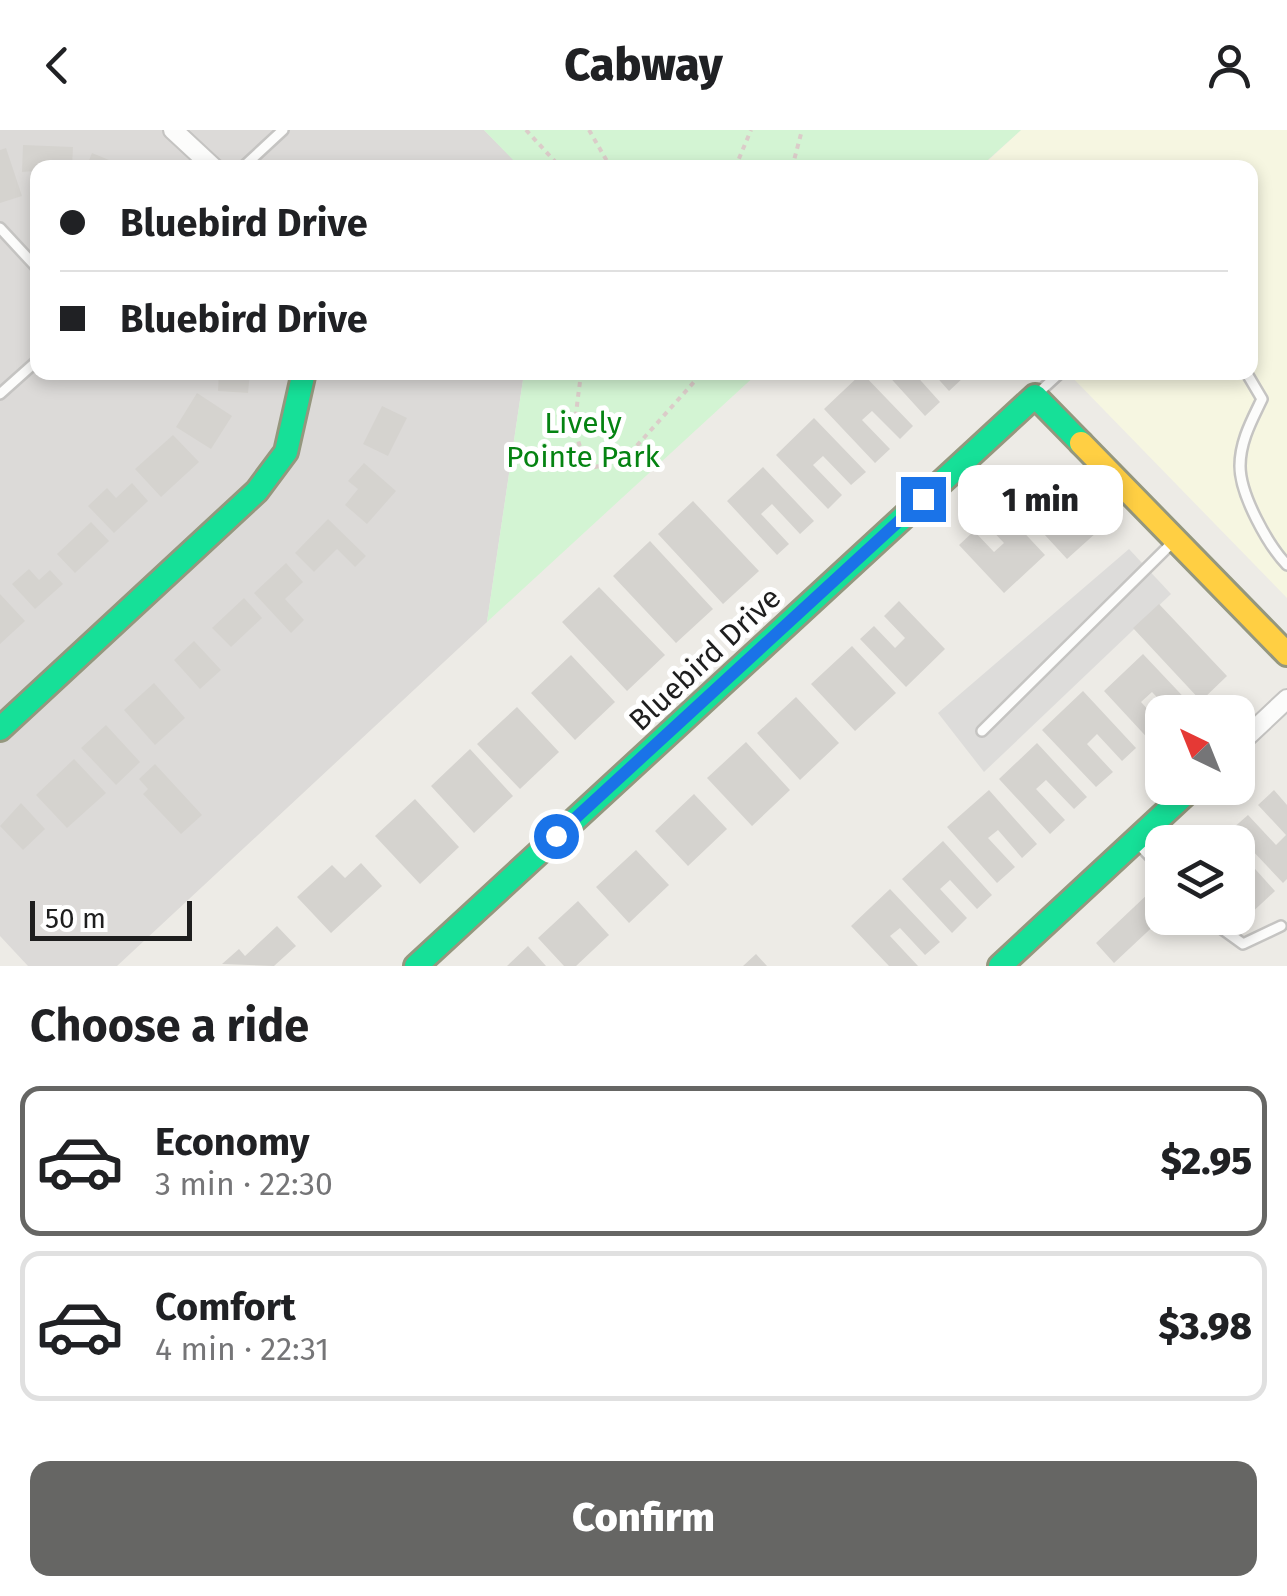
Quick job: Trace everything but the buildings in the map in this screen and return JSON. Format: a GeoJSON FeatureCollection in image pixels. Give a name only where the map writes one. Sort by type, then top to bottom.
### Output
{"type":"FeatureCollection","features":[{"type":"Feature","properties":{"kind":"street"},"geometry":{"type":"LineString","coordinates":[[173,130],[205,160]]}},
{"type":"Feature","properties":{"kind":"street"},"geometry":{"type":"LineString","coordinates":[[0,730],[229,520],[286,452],[302,380]]}},
{"type":"Feature","properties":{"kind":"street"},"geometry":{"type":"LineString","coordinates":[[1035,396],[1287,654]]}},
{"type":"Feature","properties":{"kind":"street","name":"Bluebird Drive"},"geometry":{"type":"LineString","coordinates":[[416,966],[1035,396]]}},
{"type":"Feature","properties":{"kind":"street"},"geometry":{"type":"LineString","coordinates":[[1255,729],[1287,699]]}},
{"type":"Feature","properties":{"kind":"street"},"geometry":{"type":"LineString","coordinates":[[1000,966],[1174,805]]}},
{"type":"Feature","properties":{"kind":"lane"},"geometry":{"type":"LineString","coordinates":[[250,160],[282,130]]}},
{"type":"Feature","properties":{"kind":"lane"},"geometry":{"type":"LineString","coordinates":[[0,228],[30,260]]}},
{"type":"Feature","properties":{"kind":"lane"},"geometry":{"type":"LineString","coordinates":[[0,394],[30,367]]}},
{"type":"Feature","properties":{"kind":"lane"},"geometry":{"type":"LineString","coordinates":[[1035,396],[1053,380]]}},
{"type":"Feature","properties":{"kind":"lane"},"geometry":{"type":"LineString","coordinates":[[1251,380],[1262,398],[1244,436],[1240,470],[1268,545],[1287,565]]}},
{"type":"Feature","properties":{"kind":"lane"},"geometry":{"type":"LineString","coordinates":[[982,730],[1176,540]]}},
{"type":"Feature","properties":{"kind":"lane"},"geometry":{"type":"LineString","coordinates":[[1135,841],[1145,851]]}},
{"type":"Feature","properties":{"kind":"lane"},"geometry":{"type":"LineString","coordinates":[[1231,935],[1244,944],[1281,926]]}},
{"type":"Feature","properties":{"kind":"path"},"geometry":{"type":"LineString","coordinates":[[526,130],[554,160]]}},
{"type":"Feature","properties":{"kind":"path"},"geometry":{"type":"LineString","coordinates":[[589,130],[606,160]]}},
{"type":"Feature","properties":{"kind":"path"},"geometry":{"type":"LineString","coordinates":[[738,160],[751,130]]}},
{"type":"Feature","properties":{"kind":"path"},"geometry":{"type":"LineString","coordinates":[[794,160],[802,130]]}},
{"type":"Feature","properties":{"kind":"path"},"geometry":{"type":"LineString","coordinates":[[580,380],[575,434],[580,455],[595,468],[624,460],[696,380]]}},
{"type":"Feature","properties":{"kind":"shaded area"},"geometry":{"type":"Polygon","coordinates":[[[0,130],[484,130],[514,160],[30,160],[30,380],[523,380],[487,622],[117,966],[28,966],[0,936],[0,130]]]}},
{"type":"Feature","properties":{"kind":"shaded area"},"geometry":{"type":"Polygon","coordinates":[[[1021,130],[1287,130],[1287,598],[1075,380],[1258,380],[1258,160],[989,160],[1021,130]]]}},
{"type":"Feature","properties":{"kind":"shaded area"},"geometry":{"type":"Polygon","coordinates":[[[1129,549],[1171,594],[984,772],[938,713],[1129,549]]]}},
{"type":"Feature","properties":{"kind":"green space"},"geometry":{"type":"Polygon","coordinates":[[[484,130],[1021,130],[988,160],[513,160],[484,130]]]}},
{"type":"Feature","properties":{"kind":"green space","name":"Lively Pointe Park"},"geometry":{"type":"Polygon","coordinates":[[[523,380],[750,380],[487,622],[523,380]]]}},
{"type":"Feature","properties":{"kind":"traffic: fast"},"geometry":{"type":"LineString","coordinates":[[0,729],[257,491],[286,452],[302,380]]}},
{"type":"Feature","properties":{"kind":"traffic: fast"},"geometry":{"type":"LineString","coordinates":[[416,966],[1035,396],[1081,443]]}},
{"type":"Feature","properties":{"kind":"traffic: fast"},"geometry":{"type":"LineString","coordinates":[[1000,966],[1174,805]]}},
{"type":"Feature","properties":{"kind":"traffic: slow"},"geometry":{"type":"LineString","coordinates":[[1081,443],[1287,654]]}},
{"type":"Feature","properties":{"kind":"route"},"geometry":{"type":"LineString","coordinates":[[556,836],[923,499]]}}]}
